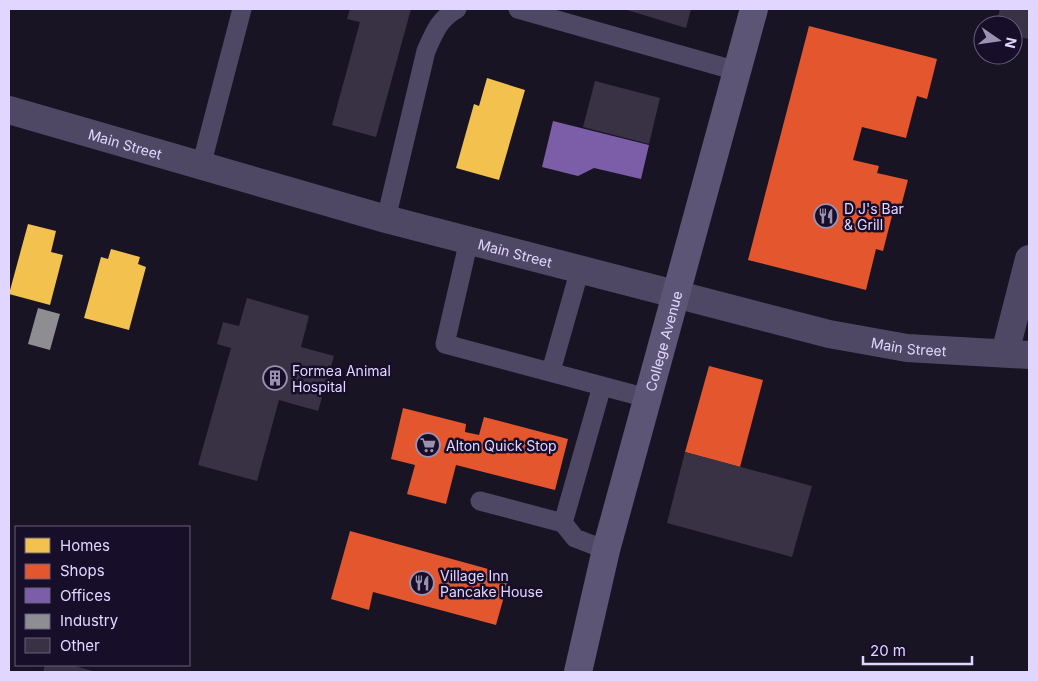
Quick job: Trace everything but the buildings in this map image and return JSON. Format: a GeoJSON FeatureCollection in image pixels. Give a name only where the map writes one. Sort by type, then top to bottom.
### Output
{"type":"FeatureCollection","features":[{"type":"Feature","properties":{"kind":"main road","name":"College Avenue"},"geometry":{"type":"LineString","coordinates":[[578,672],[606,550],[754,9]]}},
{"type":"Feature","properties":{"kind":"street","name":"Main Street"},"geometry":{"type":"LineString","coordinates":[[9,110],[386,219],[829,334],[885,345],[1017,354]]}},
{"type":"Feature","properties":{"kind":"street"},"geometry":{"type":"LineString","coordinates":[[1017,354],[1029,259]]}},
{"type":"Feature","properties":{"kind":"lane"},"geometry":{"type":"LineString","coordinates":[[202,166],[242,9]]}},
{"type":"Feature","properties":{"kind":"lane"},"geometry":{"type":"LineString","coordinates":[[386,219],[426,51],[436,28],[445,16],[456,9]]}},
{"type":"Feature","properties":{"kind":"lane"},"geometry":{"type":"LineString","coordinates":[[518,9],[737,71]]}},
{"type":"Feature","properties":{"kind":"lane"},"geometry":{"type":"LineString","coordinates":[[469,240],[445,344],[647,398]]}},
{"type":"Feature","properties":{"kind":"lane"},"geometry":{"type":"LineString","coordinates":[[550,371],[580,269]]}},
{"type":"Feature","properties":{"kind":"lane"},"geometry":{"type":"LineString","coordinates":[[563,523],[602,386]]}},
{"type":"Feature","properties":{"kind":"lane"},"geometry":{"type":"LineString","coordinates":[[480,501],[563,523],[575,538],[606,550]]}},
{"type":"Feature","properties":{"kind":"place","name":"D J's Bar & Grill"},"geometry":{"type":"Point","coordinates":[826,216]}},
{"type":"Feature","properties":{"kind":"place","name":"Formea Animal Hospital"},"geometry":{"type":"Point","coordinates":[275,378]}},
{"type":"Feature","properties":{"kind":"place","name":"Alton Quick Stop"},"geometry":{"type":"Point","coordinates":[428,445]}},
{"type":"Feature","properties":{"kind":"place","name":"Village Inn Pancake House"},"geometry":{"type":"Point","coordinates":[422,583]}}]}
